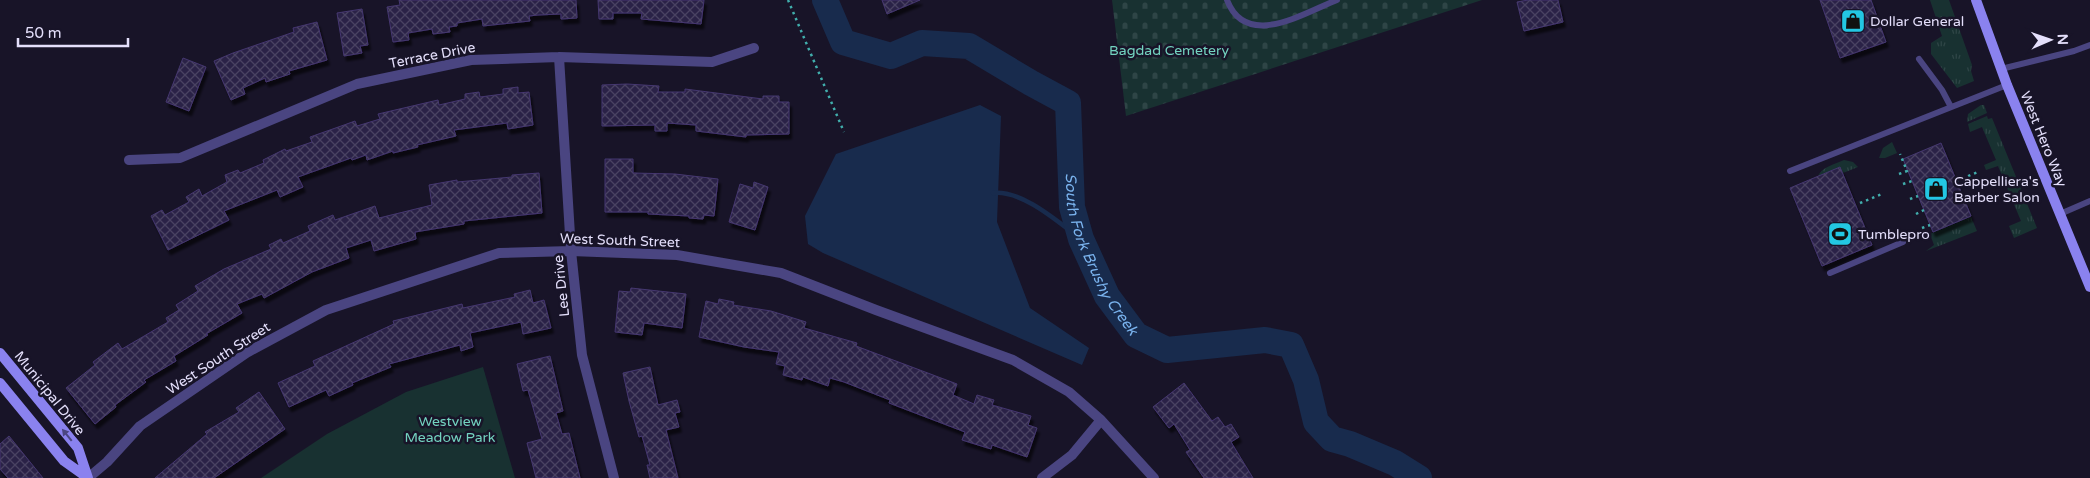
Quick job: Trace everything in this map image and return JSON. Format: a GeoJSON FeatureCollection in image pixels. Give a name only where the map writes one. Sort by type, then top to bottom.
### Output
{"type":"FeatureCollection","features":[{"type":"Feature","properties":{"kind":"main road","name":"West Hero Way"},"geometry":{"type":"LineString","coordinates":[[1976,0],[2007,85],[2090,287]]}},
{"type":"Feature","properties":{"kind":"main road","name":"Municipal Drive"},"geometry":{"type":"LineString","coordinates":[[1,358],[78,448],[88,478]]}},
{"type":"Feature","properties":{"kind":"main road"},"geometry":{"type":"LineString","coordinates":[[0,383],[64,462],[88,478]]}},
{"type":"Feature","properties":{"kind":"street","name":"Terrace Drive"},"geometry":{"type":"LineString","coordinates":[[129,160],[180,158],[357,84],[471,60],[559,56],[712,62],[754,48]]}},
{"type":"Feature","properties":{"kind":"street","name":"Lee Drive"},"geometry":{"type":"LineString","coordinates":[[559,56],[571,251],[582,355],[614,478]]}},
{"type":"Feature","properties":{"kind":"street","name":"West South Street"},"geometry":{"type":"LineString","coordinates":[[88,478],[107,462],[140,426],[248,352],[326,310],[500,253],[571,251],[678,255],[782,273],[1013,360],[1069,392],[1101,420],[1154,478]]}},
{"type":"Feature","properties":{"kind":"street"},"geometry":{"type":"LineString","coordinates":[[1042,478],[1072,455],[1101,420]]}},
{"type":"Feature","properties":{"kind":"lane"},"geometry":{"type":"LineString","coordinates":[[1226,0],[1230,10],[1238,18],[1248,24],[1261,26],[1274,25],[1337,0]]}},
{"type":"Feature","properties":{"kind":"lane"},"geometry":{"type":"LineString","coordinates":[[2001,69],[2074,51],[2090,45]]}},
{"type":"Feature","properties":{"kind":"lane"},"geometry":{"type":"LineString","coordinates":[[1920,59],[1942,90],[1951,107]]}},
{"type":"Feature","properties":{"kind":"lane"},"geometry":{"type":"LineString","coordinates":[[1790,171],[2007,85]]}},
{"type":"Feature","properties":{"kind":"lane"},"geometry":{"type":"LineString","coordinates":[[2060,214],[2090,201]]}},
{"type":"Feature","properties":{"kind":"lane"},"geometry":{"type":"LineString","coordinates":[[1830,273],[1902,242]]}},
{"type":"Feature","properties":{"kind":"path"},"geometry":{"type":"LineString","coordinates":[[788,0],[844,132]]}},
{"type":"Feature","properties":{"kind":"path"},"geometry":{"type":"LineString","coordinates":[[1899,174],[1907,171],[1900,154]]}},
{"type":"Feature","properties":{"kind":"path"},"geometry":{"type":"LineString","coordinates":[[1956,180],[1978,172]]}},
{"type":"Feature","properties":{"kind":"path"},"geometry":{"type":"LineString","coordinates":[[1904,184],[1912,181]]}},
{"type":"Feature","properties":{"kind":"path"},"geometry":{"type":"LineString","coordinates":[[1860,203],[1882,194]]}},
{"type":"Feature","properties":{"kind":"path"},"geometry":{"type":"LineString","coordinates":[[1910,199],[1918,196]]}},
{"type":"Feature","properties":{"kind":"path"},"geometry":{"type":"LineString","coordinates":[[1916,214],[1924,210]]}},
{"type":"Feature","properties":{"kind":"path"},"geometry":{"type":"LineString","coordinates":[[1922,228],[1930,225]]}},
{"type":"Feature","properties":{"kind":"green space","name":"Bagdad Cemetery"},"geometry":{"type":"Polygon","coordinates":[[[1112,0],[1482,0],[1126,116],[1112,0]]]}},
{"type":"Feature","properties":{"kind":"green space"},"geometry":{"type":"Polygon","coordinates":[[[1930,0],[1949,0],[1972,65],[1971,71],[1974,81],[1957,88],[1931,54],[1931,43],[1942,36],[1930,0]]]}},
{"type":"Feature","properties":{"kind":"green space"},"geometry":{"type":"Polygon","coordinates":[[[1984,105],[1987,113],[1967,122],[1968,114],[1984,105]]]}},
{"type":"Feature","properties":{"kind":"green space"},"geometry":{"type":"Polygon","coordinates":[[[1987,116],[1988,119],[1992,118],[2037,228],[2014,238],[2009,226],[2021,221],[1998,166],[1986,170],[1984,165],[1996,160],[1982,127],[1970,132],[1968,124],[1987,116]]]}},
{"type":"Feature","properties":{"kind":"green space"},"geometry":{"type":"Polygon","coordinates":[[[1892,142],[1897,153],[1885,158],[1879,158],[1883,148],[1892,142]]]}},
{"type":"Feature","properties":{"kind":"green space"},"geometry":{"type":"Polygon","coordinates":[[[1844,160],[1853,162],[1858,167],[1843,173],[1840,167],[1818,176],[1826,168],[1844,160]]]}},
{"type":"Feature","properties":{"kind":"green space"},"geometry":{"type":"Polygon","coordinates":[[[1971,217],[1977,231],[1926,251],[1934,245],[1930,234],[1971,217]]]}},
{"type":"Feature","properties":{"kind":"green space","name":"Westview Meadow Park"},"geometry":{"type":"Polygon","coordinates":[[[483,367],[515,478],[261,478],[327,434],[406,392],[483,367]]]}},
{"type":"Feature","properties":{"kind":"water"},"geometry":{"type":"Polygon","coordinates":[[[980,105],[1001,116],[997,222],[1030,308],[1089,348],[1082,365],[823,253],[808,244],[805,216],[836,154],[980,105]]]}},
{"type":"Feature","properties":{"kind":"building"},"geometry":{"type":"Polygon","coordinates":[[[399,0],[576,0],[577,18],[561,19],[561,14],[538,15],[529,16],[530,21],[483,26],[482,19],[457,23],[457,26],[449,27],[450,32],[433,34],[432,29],[408,33],[409,40],[393,42],[387,7],[400,5],[399,0]]]}},
{"type":"Feature","properties":{"kind":"building"},"geometry":{"type":"Polygon","coordinates":[[[598,0],[704,0],[701,24],[641,19],[642,13],[613,13],[613,19],[599,19],[598,0]]]}},
{"type":"Feature","properties":{"kind":"building"},"geometry":{"type":"Polygon","coordinates":[[[882,0],[920,0],[887,14],[882,0]]]}},
{"type":"Feature","properties":{"kind":"building"},"geometry":{"type":"Polygon","coordinates":[[[1558,0],[1563,22],[1524,31],[1517,2],[1558,0]]]}},
{"type":"Feature","properties":{"kind":"building","name":"Dollar General"},"geometry":{"type":"Polygon","coordinates":[[[1820,0],[1871,0],[1886,42],[1840,58],[1820,0]]]}},
{"type":"Feature","properties":{"kind":"building"},"geometry":{"type":"Polygon","coordinates":[[[362,9],[368,45],[360,46],[362,53],[344,56],[337,13],[362,9]]]}},
{"type":"Feature","properties":{"kind":"building"},"geometry":{"type":"Polygon","coordinates":[[[317,22],[327,60],[289,71],[290,74],[266,82],[265,78],[243,88],[245,94],[231,100],[214,61],[294,32],[293,28],[317,22]]]}},
{"type":"Feature","properties":{"kind":"building"},"geometry":{"type":"Polygon","coordinates":[[[183,58],[206,67],[189,111],[166,102],[183,58]]]}},
{"type":"Feature","properties":{"kind":"building"},"geometry":{"type":"Polygon","coordinates":[[[602,85],[659,86],[658,92],[685,92],[685,89],[763,99],[763,96],[779,96],[779,102],[789,102],[789,134],[746,135],[746,137],[696,131],[696,125],[667,123],[667,131],[655,131],[655,125],[602,126],[602,85]]]}},
{"type":"Feature","properties":{"kind":"building"},"geometry":{"type":"Polygon","coordinates":[[[518,87],[518,93],[529,92],[533,125],[508,129],[507,123],[454,130],[456,136],[417,145],[418,147],[393,153],[393,151],[367,160],[366,155],[352,160],[351,158],[298,177],[303,187],[280,197],[277,190],[224,211],[229,220],[168,250],[151,216],[162,210],[165,215],[189,202],[186,197],[199,189],[202,196],[227,182],[225,175],[238,170],[240,173],[264,163],[263,160],[285,149],[286,151],[312,142],[310,137],[355,121],[357,126],[380,119],[378,114],[438,100],[439,105],[465,99],[465,94],[479,92],[480,97],[503,94],[503,89],[518,87]]]}},
{"type":"Feature","properties":{"kind":"building"},"geometry":{"type":"Polygon","coordinates":[[[1941,143],[1971,216],[1933,232],[1903,159],[1941,143]]]}},
{"type":"Feature","properties":{"kind":"building"},"geometry":{"type":"Polygon","coordinates":[[[605,159],[633,159],[633,173],[675,174],[718,179],[714,216],[704,215],[703,219],[689,218],[689,216],[648,214],[648,212],[605,212],[605,159]]]}},
{"type":"Feature","properties":{"kind":"building"},"geometry":{"type":"Polygon","coordinates":[[[1840,167],[1872,245],[1822,266],[1790,188],[1840,167]]]}},
{"type":"Feature","properties":{"kind":"building"},"geometry":{"type":"Polygon","coordinates":[[[539,173],[542,213],[464,221],[464,224],[415,232],[416,239],[374,251],[371,240],[346,248],[349,258],[312,272],[264,298],[262,294],[237,304],[242,313],[174,356],[176,361],[144,380],[146,382],[115,405],[116,407],[95,424],[66,388],[95,365],[93,362],[118,343],[122,349],[168,322],[166,318],[179,310],[176,305],[198,291],[195,286],[224,269],[271,249],[269,245],[281,239],[283,243],[310,231],[308,226],[333,215],[335,220],[375,206],[379,218],[432,205],[429,185],[457,180],[457,182],[539,173]]]}},
{"type":"Feature","properties":{"kind":"building"},"geometry":{"type":"Polygon","coordinates":[[[754,182],[768,187],[755,230],[729,222],[740,184],[753,188],[754,182]]]}},
{"type":"Feature","properties":{"kind":"building"},"geometry":{"type":"Polygon","coordinates":[[[631,288],[686,294],[682,328],[644,323],[642,335],[615,332],[619,291],[630,292],[631,288]]]}},
{"type":"Feature","properties":{"kind":"building"},"geometry":{"type":"Polygon","coordinates":[[[530,290],[533,303],[544,300],[551,328],[523,334],[521,322],[470,333],[473,347],[461,351],[460,345],[389,364],[391,367],[352,383],[353,385],[329,396],[326,390],[289,407],[278,383],[315,366],[313,361],[394,324],[393,321],[462,304],[463,308],[515,297],[514,294],[530,290]]]}},
{"type":"Feature","properties":{"kind":"building"},"geometry":{"type":"Polygon","coordinates":[[[719,299],[734,302],[733,305],[771,311],[806,322],[804,328],[857,343],[856,346],[957,384],[953,395],[974,404],[977,395],[994,400],[992,405],[1031,416],[1028,425],[1037,428],[1027,457],[992,445],[991,449],[962,440],[965,432],[889,403],[890,400],[844,382],[830,378],[828,386],[803,377],[802,380],[783,375],[785,366],[776,364],[779,352],[744,347],[699,337],[706,301],[718,304],[719,299]]]}},
{"type":"Feature","properties":{"kind":"building"},"geometry":{"type":"Polygon","coordinates":[[[550,356],[563,411],[556,413],[562,434],[569,433],[580,478],[536,478],[527,443],[542,439],[528,390],[523,391],[517,364],[550,356]]]}},
{"type":"Feature","properties":{"kind":"building"},"geometry":{"type":"Polygon","coordinates":[[[650,367],[658,405],[677,400],[680,412],[675,413],[679,427],[666,430],[678,478],[650,478],[647,465],[650,465],[642,436],[639,437],[629,401],[623,373],[650,367]]]}},
{"type":"Feature","properties":{"kind":"building"},"geometry":{"type":"Polygon","coordinates":[[[1184,383],[1212,421],[1218,417],[1225,427],[1231,424],[1239,437],[1231,442],[1253,478],[1204,478],[1186,452],[1190,450],[1174,424],[1169,428],[1153,407],[1184,383]]]}},
{"type":"Feature","properties":{"kind":"building"},"geometry":{"type":"Polygon","coordinates":[[[259,392],[285,429],[214,478],[155,478],[207,434],[205,432],[239,412],[236,408],[259,392]]]}},
{"type":"Feature","properties":{"kind":"building"},"geometry":{"type":"Polygon","coordinates":[[[9,436],[43,478],[8,478],[0,469],[0,444],[9,436]]]}},
{"type":"Feature","properties":{"kind":"waterway","name":"South Fork Brushy Creek"},"geometry":{"type":"LineString","coordinates":[[825,0],[843,42],[891,56],[922,43],[969,46],[1068,103],[1072,207],[1081,239],[1107,296],[1136,335],[1167,350],[1265,340],[1291,345],[1306,380],[1316,422],[1332,439],[1350,444],[1395,463],[1419,478]]}},
{"type":"Feature","properties":{"kind":"waterway"},"geometry":{"type":"LineString","coordinates":[[993,193],[1004,193],[1040,208],[1081,239]]}},
{"type":"Feature","properties":{"kind":"place","name":"Dollar General"},"geometry":{"type":"Point","coordinates":[1853,21]}},
{"type":"Feature","properties":{"kind":"place","name":"Cappelliera's Barber Salon"},"geometry":{"type":"Point","coordinates":[1936,189]}},
{"type":"Feature","properties":{"kind":"place","name":"Tumblepro"},"geometry":{"type":"Point","coordinates":[1840,234]}}]}
